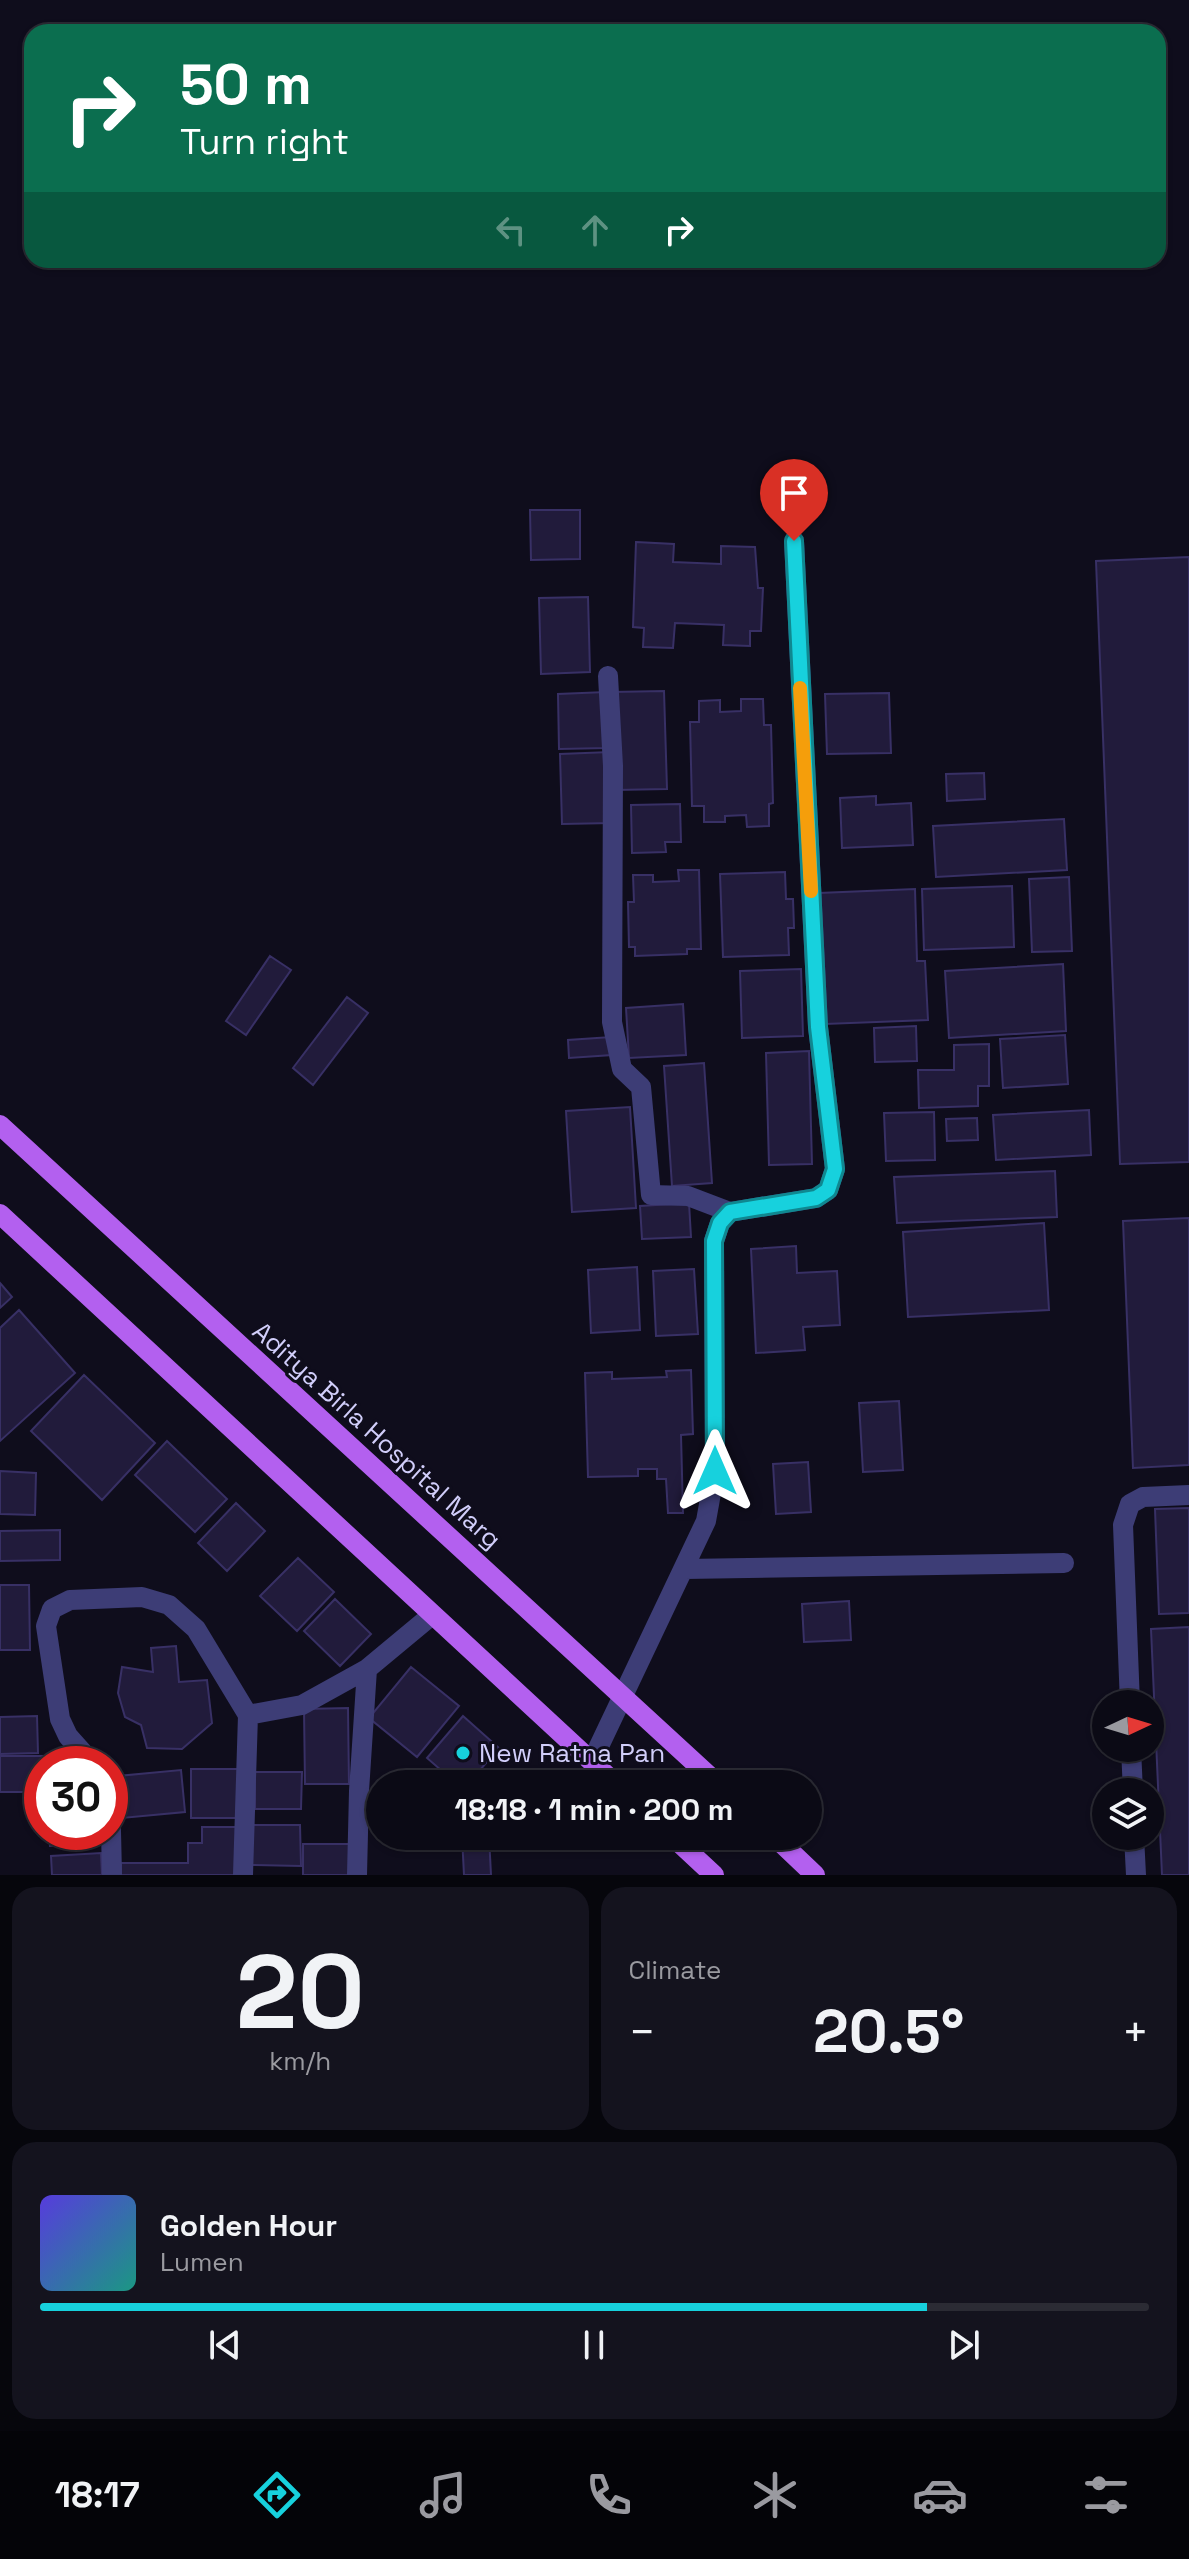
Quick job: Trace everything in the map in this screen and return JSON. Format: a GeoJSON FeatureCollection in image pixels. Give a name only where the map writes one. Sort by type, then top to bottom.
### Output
{"type":"FeatureCollection","features":[{"type":"Feature","properties":{"kind":"main road","name":"Aditya Birla Hospital Marg"},"geometry":{"type":"LineString","coordinates":[[0,1125],[703,1770]]}},
{"type":"Feature","properties":{"kind":"main road"},"geometry":{"type":"LineString","coordinates":[[0,1214],[601,1770]]}},
{"type":"Feature","properties":{"kind":"main road"},"geometry":{"type":"LineString","coordinates":[[687,1850],[714,1875]]}},
{"type":"Feature","properties":{"kind":"main road"},"geometry":{"type":"LineString","coordinates":[[789,1850],[815,1875]]}},
{"type":"Feature","properties":{"kind":"street"},"geometry":{"type":"LineString","coordinates":[[608,676],[613,766],[612,1022],[622,1069],[641,1087],[651,1195],[688,1196],[730,1212],[816,1198],[828,1190],[835,1169],[818,1027],[794,541]]}},
{"type":"Feature","properties":{"kind":"street"},"geometry":{"type":"LineString","coordinates":[[592,1761],[706,1521],[715,1471],[714,1241],[720,1223],[730,1212]]}},
{"type":"Feature","properties":{"kind":"street"},"geometry":{"type":"LineString","coordinates":[[1129,1690],[1123,1525],[1130,1504],[1143,1497],[1189,1495]]}},
{"type":"Feature","properties":{"kind":"street"},"geometry":{"type":"LineString","coordinates":[[685,1569],[1064,1563]]}},
{"type":"Feature","properties":{"kind":"street"},"geometry":{"type":"LineString","coordinates":[[77,1746],[60,1719],[46,1626],[52,1609],[70,1600],[142,1597],[169,1605],[196,1629],[248,1715],[243,1875]]}},
{"type":"Feature","properties":{"kind":"street"},"geometry":{"type":"LineString","coordinates":[[248,1715],[302,1705],[367,1669],[432,1615]]}},
{"type":"Feature","properties":{"kind":"street"},"geometry":{"type":"LineString","coordinates":[[357,1875],[359,1777],[367,1669]]}},
{"type":"Feature","properties":{"kind":"street"},"geometry":{"type":"LineString","coordinates":[[111,1850],[112,1875]]}},
{"type":"Feature","properties":{"kind":"street"},"geometry":{"type":"LineString","coordinates":[[1135,1850],[1136,1875]]}},
{"type":"Feature","properties":{"kind":"building"},"geometry":{"type":"Polygon","coordinates":[[[530,510],[580,510],[580,559],[531,560],[530,510]]]}},
{"type":"Feature","properties":{"kind":"building"},"geometry":{"type":"Polygon","coordinates":[[[636,542],[674,544],[673,562],[721,564],[721,546],[755,547],[758,588],[763,588],[761,631],[750,631],[750,646],[723,645],[724,625],[675,623],[673,648],[643,647],[644,628],[633,627],[636,542]]]}},
{"type":"Feature","properties":{"kind":"building"},"geometry":{"type":"Polygon","coordinates":[[[1189,557],[1189,1162],[1120,1164],[1096,561],[1189,557]]]}},
{"type":"Feature","properties":{"kind":"building"},"geometry":{"type":"Polygon","coordinates":[[[588,597],[590,672],[541,674],[539,598],[588,597]]]}},
{"type":"Feature","properties":{"kind":"building"},"geometry":{"type":"Polygon","coordinates":[[[664,691],[667,789],[615,790],[612,692],[664,691]]]}},
{"type":"Feature","properties":{"kind":"building"},"geometry":{"type":"Polygon","coordinates":[[[606,692],[607,748],[559,749],[558,694],[606,692]]]}},
{"type":"Feature","properties":{"kind":"building"},"geometry":{"type":"Polygon","coordinates":[[[889,693],[891,753],[827,754],[825,694],[889,693]]]}},
{"type":"Feature","properties":{"kind":"building"},"geometry":{"type":"Polygon","coordinates":[[[741,699],[763,699],[764,725],[771,725],[773,803],[769,804],[769,826],[747,827],[746,815],[725,816],[725,822],[704,822],[704,806],[692,806],[690,722],[699,722],[699,701],[720,700],[720,712],[741,711],[741,699]]]}},
{"type":"Feature","properties":{"kind":"building"},"geometry":{"type":"Polygon","coordinates":[[[610,752],[612,823],[562,824],[560,754],[610,752]]]}},
{"type":"Feature","properties":{"kind":"building"},"geometry":{"type":"Polygon","coordinates":[[[984,773],[985,799],[947,801],[946,774],[984,773]]]}},
{"type":"Feature","properties":{"kind":"building"},"geometry":{"type":"Polygon","coordinates":[[[876,796],[876,805],[911,803],[913,845],[842,848],[840,798],[876,796]]]}},
{"type":"Feature","properties":{"kind":"building"},"geometry":{"type":"Polygon","coordinates":[[[680,804],[681,842],[665,842],[666,852],[632,853],[631,805],[680,804]]]}},
{"type":"Feature","properties":{"kind":"building"},"geometry":{"type":"Polygon","coordinates":[[[1064,819],[1067,870],[936,877],[933,826],[1064,819]]]}},
{"type":"Feature","properties":{"kind":"building"},"geometry":{"type":"Polygon","coordinates":[[[678,870],[699,870],[701,949],[687,949],[687,954],[635,956],[635,947],[629,947],[628,902],[634,902],[633,875],[653,875],[653,882],[679,881],[678,870]]]}},
{"type":"Feature","properties":{"kind":"building"},"geometry":{"type":"Polygon","coordinates":[[[785,872],[786,899],[793,899],[794,928],[788,928],[789,955],[723,957],[720,874],[785,872]]]}},
{"type":"Feature","properties":{"kind":"building"},"geometry":{"type":"Polygon","coordinates":[[[1069,877],[1072,951],[1032,952],[1029,879],[1069,877]]]}},
{"type":"Feature","properties":{"kind":"building"},"geometry":{"type":"Polygon","coordinates":[[[1012,886],[1014,947],[924,950],[922,889],[1012,886]]]}},
{"type":"Feature","properties":{"kind":"building"},"geometry":{"type":"Polygon","coordinates":[[[915,889],[917,961],[925,961],[928,1020],[825,1024],[819,893],[915,889]]]}},
{"type":"Feature","properties":{"kind":"building"},"geometry":{"type":"Polygon","coordinates":[[[270,956],[291,970],[246,1035],[226,1021],[270,956]]]}},
{"type":"Feature","properties":{"kind":"building"},"geometry":{"type":"Polygon","coordinates":[[[1063,964],[1066,1031],[949,1038],[945,971],[1063,964]]]}},
{"type":"Feature","properties":{"kind":"building"},"geometry":{"type":"Polygon","coordinates":[[[801,969],[803,1036],[742,1038],[740,971],[801,969]]]}},
{"type":"Feature","properties":{"kind":"building"},"geometry":{"type":"Polygon","coordinates":[[[347,997],[368,1013],[313,1085],[293,1068],[347,997]]]}},
{"type":"Feature","properties":{"kind":"building"},"geometry":{"type":"Polygon","coordinates":[[[683,1004],[686,1055],[629,1058],[626,1008],[683,1004]]]}},
{"type":"Feature","properties":{"kind":"building"},"geometry":{"type":"Polygon","coordinates":[[[916,1026],[917,1061],[875,1062],[874,1028],[916,1026]]]}},
{"type":"Feature","properties":{"kind":"building"},"geometry":{"type":"Polygon","coordinates":[[[1065,1035],[1068,1084],[1003,1088],[1000,1039],[1065,1035]]]}},
{"type":"Feature","properties":{"kind":"building"},"geometry":{"type":"Polygon","coordinates":[[[611,1037],[612,1055],[569,1058],[568,1040],[611,1037]]]}},
{"type":"Feature","properties":{"kind":"building"},"geometry":{"type":"Polygon","coordinates":[[[989,1044],[989,1086],[978,1086],[978,1106],[919,1108],[918,1070],[954,1070],[954,1045],[989,1044]]]}},
{"type":"Feature","properties":{"kind":"building"},"geometry":{"type":"Polygon","coordinates":[[[809,1051],[812,1164],[769,1165],[766,1053],[809,1051]]]}},
{"type":"Feature","properties":{"kind":"building"},"geometry":{"type":"Polygon","coordinates":[[[704,1063],[712,1183],[672,1186],[664,1066],[704,1063]]]}},
{"type":"Feature","properties":{"kind":"building"},"geometry":{"type":"Polygon","coordinates":[[[630,1107],[636,1208],[572,1212],[566,1111],[630,1107]]]}},
{"type":"Feature","properties":{"kind":"building"},"geometry":{"type":"Polygon","coordinates":[[[1089,1110],[1091,1155],[996,1160],[993,1115],[1089,1110]]]}},
{"type":"Feature","properties":{"kind":"building"},"geometry":{"type":"Polygon","coordinates":[[[934,1112],[935,1160],[886,1161],[884,1113],[934,1112]]]}},
{"type":"Feature","properties":{"kind":"building"},"geometry":{"type":"Polygon","coordinates":[[[977,1118],[978,1140],[947,1141],[946,1119],[977,1118]]]}},
{"type":"Feature","properties":{"kind":"building"},"geometry":{"type":"Polygon","coordinates":[[[1055,1171],[1057,1217],[897,1223],[894,1177],[1055,1171]]]}},
{"type":"Feature","properties":{"kind":"building"},"geometry":{"type":"Polygon","coordinates":[[[689,1203],[691,1237],[642,1239],[640,1206],[689,1203]]]}},
{"type":"Feature","properties":{"kind":"building"},"geometry":{"type":"Polygon","coordinates":[[[1189,1218],[1189,1465],[1133,1468],[1123,1221],[1189,1218]]]}},
{"type":"Feature","properties":{"kind":"building"},"geometry":{"type":"Polygon","coordinates":[[[1044,1223],[1049,1310],[908,1317],[903,1232],[1044,1223]]]}},
{"type":"Feature","properties":{"kind":"building"},"geometry":{"type":"Polygon","coordinates":[[[796,1246],[797,1273],[837,1271],[840,1325],[803,1327],[805,1350],[756,1353],[751,1249],[796,1246]]]}},
{"type":"Feature","properties":{"kind":"building"},"geometry":{"type":"Polygon","coordinates":[[[637,1267],[640,1330],[591,1333],[588,1270],[637,1267]]]}},
{"type":"Feature","properties":{"kind":"building"},"geometry":{"type":"Polygon","coordinates":[[[694,1269],[698,1334],[656,1336],[653,1271],[694,1269]]]}},
{"type":"Feature","properties":{"kind":"building"},"geometry":{"type":"Polygon","coordinates":[[[0,1283],[12,1297],[0,1308],[0,1283]]]}},
{"type":"Feature","properties":{"kind":"building"},"geometry":{"type":"Polygon","coordinates":[[[19,1310],[75,1373],[0,1441],[0,1328],[19,1310]]]}},
{"type":"Feature","properties":{"kind":"building"},"geometry":{"type":"Polygon","coordinates":[[[691,1370],[693,1434],[681,1435],[683,1513],[668,1513],[666,1479],[657,1479],[657,1469],[638,1469],[638,1476],[588,1477],[585,1373],[612,1372],[612,1379],[667,1377],[666,1371],[691,1370]]]}},
{"type":"Feature","properties":{"kind":"building"},"geometry":{"type":"Polygon","coordinates":[[[84,1375],[155,1443],[102,1500],[31,1431],[84,1375]]]}},
{"type":"Feature","properties":{"kind":"building"},"geometry":{"type":"Polygon","coordinates":[[[899,1401],[903,1470],[863,1472],[859,1403],[899,1401]]]}},
{"type":"Feature","properties":{"kind":"building"},"geometry":{"type":"Polygon","coordinates":[[[167,1441],[227,1499],[195,1532],[135,1475],[167,1441]]]}},
{"type":"Feature","properties":{"kind":"building"},"geometry":{"type":"Polygon","coordinates":[[[808,1462],[811,1512],[776,1514],[773,1464],[808,1462]]]}},
{"type":"Feature","properties":{"kind":"building"},"geometry":{"type":"Polygon","coordinates":[[[0,1471],[36,1473],[35,1515],[0,1514],[0,1471]]]}},
{"type":"Feature","properties":{"kind":"building"},"geometry":{"type":"Polygon","coordinates":[[[236,1503],[265,1531],[227,1571],[198,1543],[236,1503]]]}},
{"type":"Feature","properties":{"kind":"building"},"geometry":{"type":"Polygon","coordinates":[[[1189,1508],[1189,1613],[1159,1614],[1155,1509],[1189,1508]]]}},
{"type":"Feature","properties":{"kind":"building"},"geometry":{"type":"Polygon","coordinates":[[[60,1530],[60,1560],[0,1561],[0,1531],[60,1530]]]}},
{"type":"Feature","properties":{"kind":"building"},"geometry":{"type":"Polygon","coordinates":[[[298,1558],[334,1592],[297,1631],[260,1596],[298,1558]]]}},
{"type":"Feature","properties":{"kind":"building"},"geometry":{"type":"Polygon","coordinates":[[[0,1585],[29,1585],[30,1650],[0,1650],[0,1585]]]}},
{"type":"Feature","properties":{"kind":"building"},"geometry":{"type":"Polygon","coordinates":[[[335,1599],[371,1634],[340,1666],[304,1631],[335,1599]]]}},
{"type":"Feature","properties":{"kind":"building"},"geometry":{"type":"Polygon","coordinates":[[[849,1601],[851,1640],[804,1642],[802,1604],[849,1601]]]}},
{"type":"Feature","properties":{"kind":"building"},"geometry":{"type":"Polygon","coordinates":[[[1189,1627],[1189,1875],[1162,1875],[1164,1778],[1158,1778],[1157,1762],[1164,1762],[1164,1690],[1154,1690],[1151,1629],[1189,1627]]]}},
{"type":"Feature","properties":{"kind":"building"},"geometry":{"type":"Polygon","coordinates":[[[176,1646],[179,1682],[207,1680],[212,1723],[182,1749],[147,1748],[141,1725],[125,1717],[118,1693],[122,1667],[153,1672],[151,1648],[176,1646]]]}},
{"type":"Feature","properties":{"kind":"building"},"geometry":{"type":"Polygon","coordinates":[[[411,1667],[459,1706],[417,1757],[369,1718],[411,1667]]]}},
{"type":"Feature","properties":{"kind":"building"},"geometry":{"type":"Polygon","coordinates":[[[348,1708],[349,1784],[305,1784],[304,1709],[348,1708]]]}},
{"type":"Feature","properties":{"kind":"building"},"geometry":{"type":"Polygon","coordinates":[[[37,1716],[38,1746],[24,1746],[24,1753],[0,1754],[0,1717],[37,1716]]]}},
{"type":"Feature","properties":{"kind":"building","name":"New Ratna Pan"},"geometry":{"type":"Polygon","coordinates":[[[463,1716],[499,1748],[480,1770],[441,1770],[427,1758],[463,1716]]]}},
{"type":"Feature","properties":{"kind":"building"},"geometry":{"type":"Polygon","coordinates":[[[0,1756],[24,1756],[24,1792],[0,1792],[0,1756]]]}},
{"type":"Feature","properties":{"kind":"building"},"geometry":{"type":"Polygon","coordinates":[[[191,1769],[238,1769],[238,1818],[191,1818],[191,1769]]]}},
{"type":"Feature","properties":{"kind":"building"},"geometry":{"type":"Polygon","coordinates":[[[181,1770],[185,1812],[128,1817],[128,1775],[181,1770]]]}},
{"type":"Feature","properties":{"kind":"building"},"geometry":{"type":"Polygon","coordinates":[[[255,1772],[302,1772],[301,1809],[255,1809],[255,1772]]]}},
{"type":"Feature","properties":{"kind":"building"},"geometry":{"type":"Polygon","coordinates":[[[251,1825],[300,1825],[301,1866],[251,1865],[251,1825]]]}},
{"type":"Feature","properties":{"kind":"building"},"geometry":{"type":"Polygon","coordinates":[[[202,1827],[236,1827],[237,1875],[121,1875],[121,1863],[188,1863],[188,1843],[202,1843],[202,1827]]]}},
{"type":"Feature","properties":{"kind":"building"},"geometry":{"type":"Polygon","coordinates":[[[303,1844],[351,1844],[351,1875],[303,1875],[303,1844]]]}},
{"type":"Feature","properties":{"kind":"building"},"geometry":{"type":"Polygon","coordinates":[[[463,1850],[490,1850],[491,1875],[464,1875],[463,1850]]]}},
{"type":"Feature","properties":{"kind":"building"},"geometry":{"type":"Polygon","coordinates":[[[101,1853],[102,1875],[52,1875],[51,1856],[101,1853]]]}},
{"type":"Feature","properties":{"kind":"slow traffic"},"geometry":{"type":"LineString","coordinates":[[800,688],[811,891]]}},
{"type":"Feature","properties":{"kind":"place","name":"New Ratna Pan"},"geometry":{"type":"Point","coordinates":[463,1753]}},
{"type":"Feature","properties":{"kind":"route"},"geometry":{"type":"LineString","coordinates":[[715,1471],[714,1241],[720,1223],[730,1212],[816,1198],[828,1190],[835,1169],[818,1027],[794,541]]}}]}
